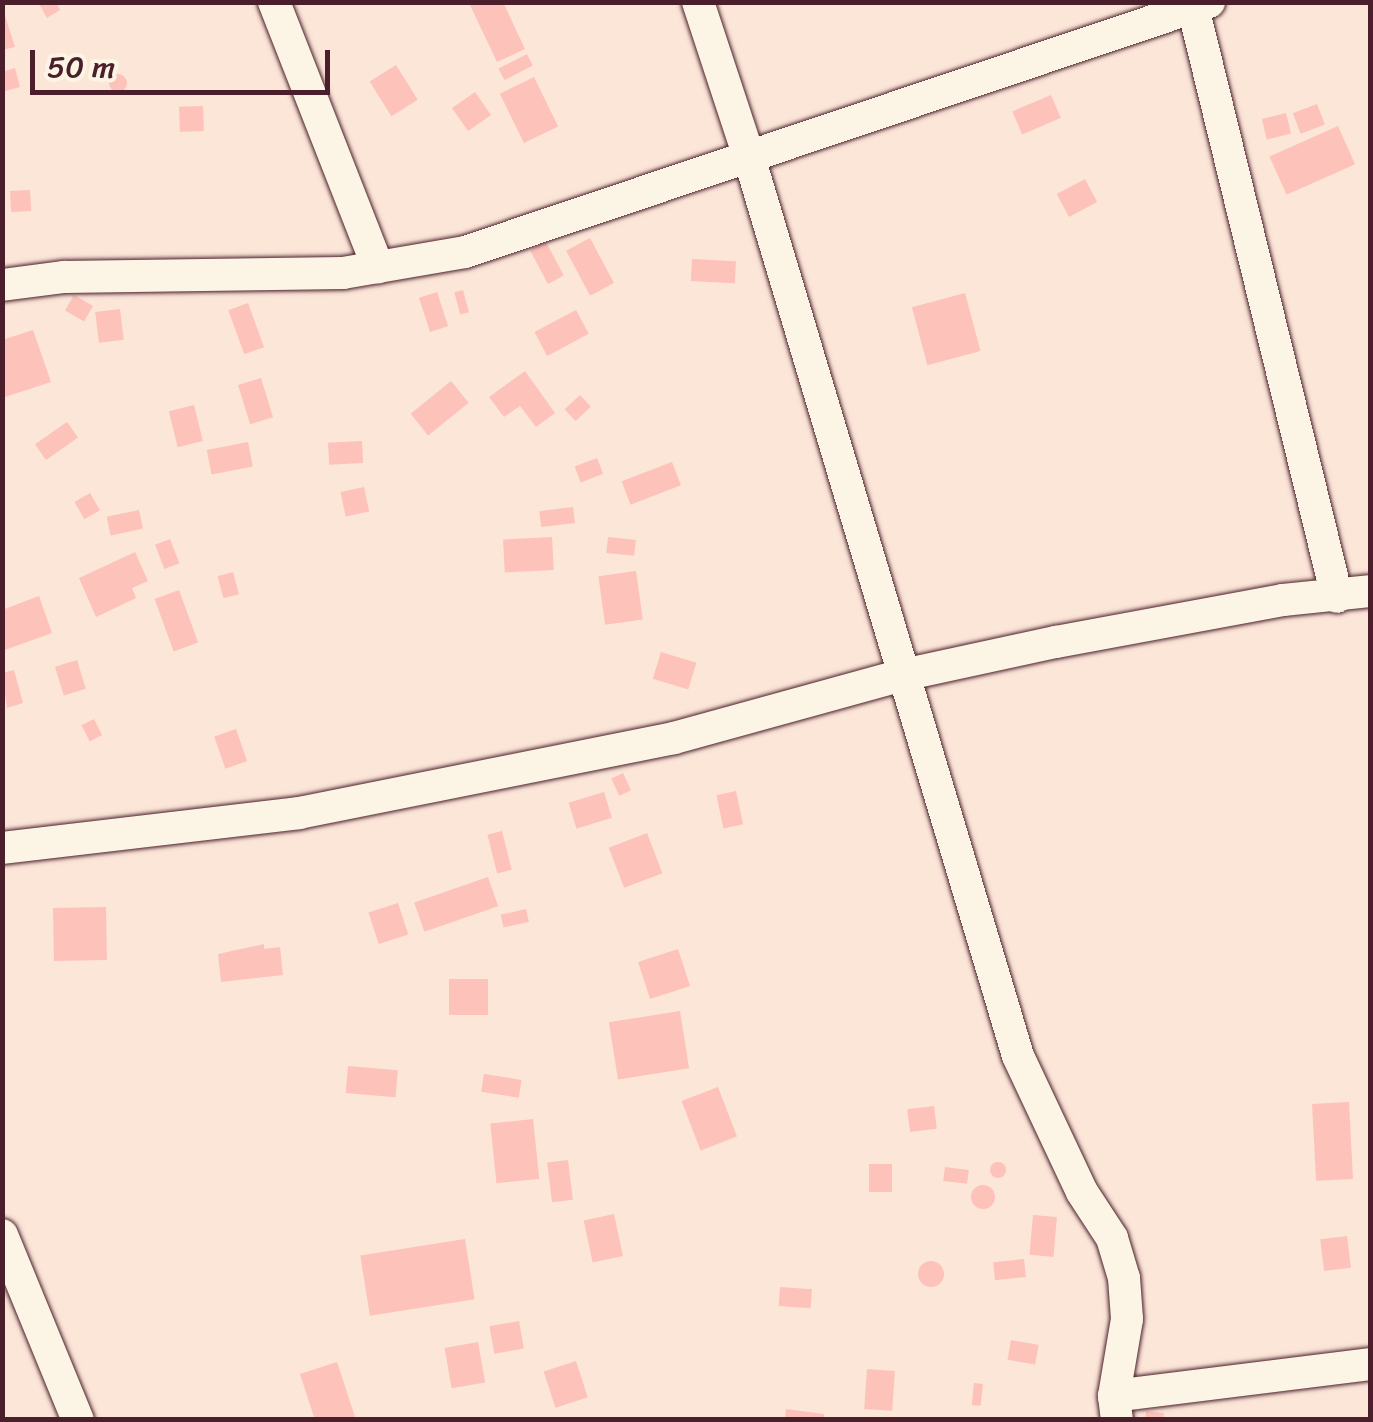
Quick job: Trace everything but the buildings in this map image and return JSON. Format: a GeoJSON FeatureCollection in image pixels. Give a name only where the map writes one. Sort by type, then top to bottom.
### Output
{"type":"FeatureCollection","features":[{"type":"Feature","properties":{"kind":"street"},"geometry":{"type":"LineString","coordinates":[[274,2],[378,268]]}},
{"type":"Feature","properties":{"kind":"street"},"geometry":{"type":"LineString","coordinates":[[698,2],[750,157],[1018,1056],[1082,1192],[1112,1238],[1124,1278],[1127,1320],[1115,1408],[1370,1364]]}},
{"type":"Feature","properties":{"kind":"street"},"geometry":{"type":"LineString","coordinates":[[2,285],[64,278],[343,273],[465,252],[1201,5],[1337,597]]}},
{"type":"Feature","properties":{"kind":"street"},"geometry":{"type":"LineString","coordinates":[[2,848],[299,814],[674,738],[904,675],[1284,600],[1370,591]]}},
{"type":"Feature","properties":{"kind":"street"},"geometry":{"type":"LineString","coordinates":[[2,1235],[78,1420]]}}]}
